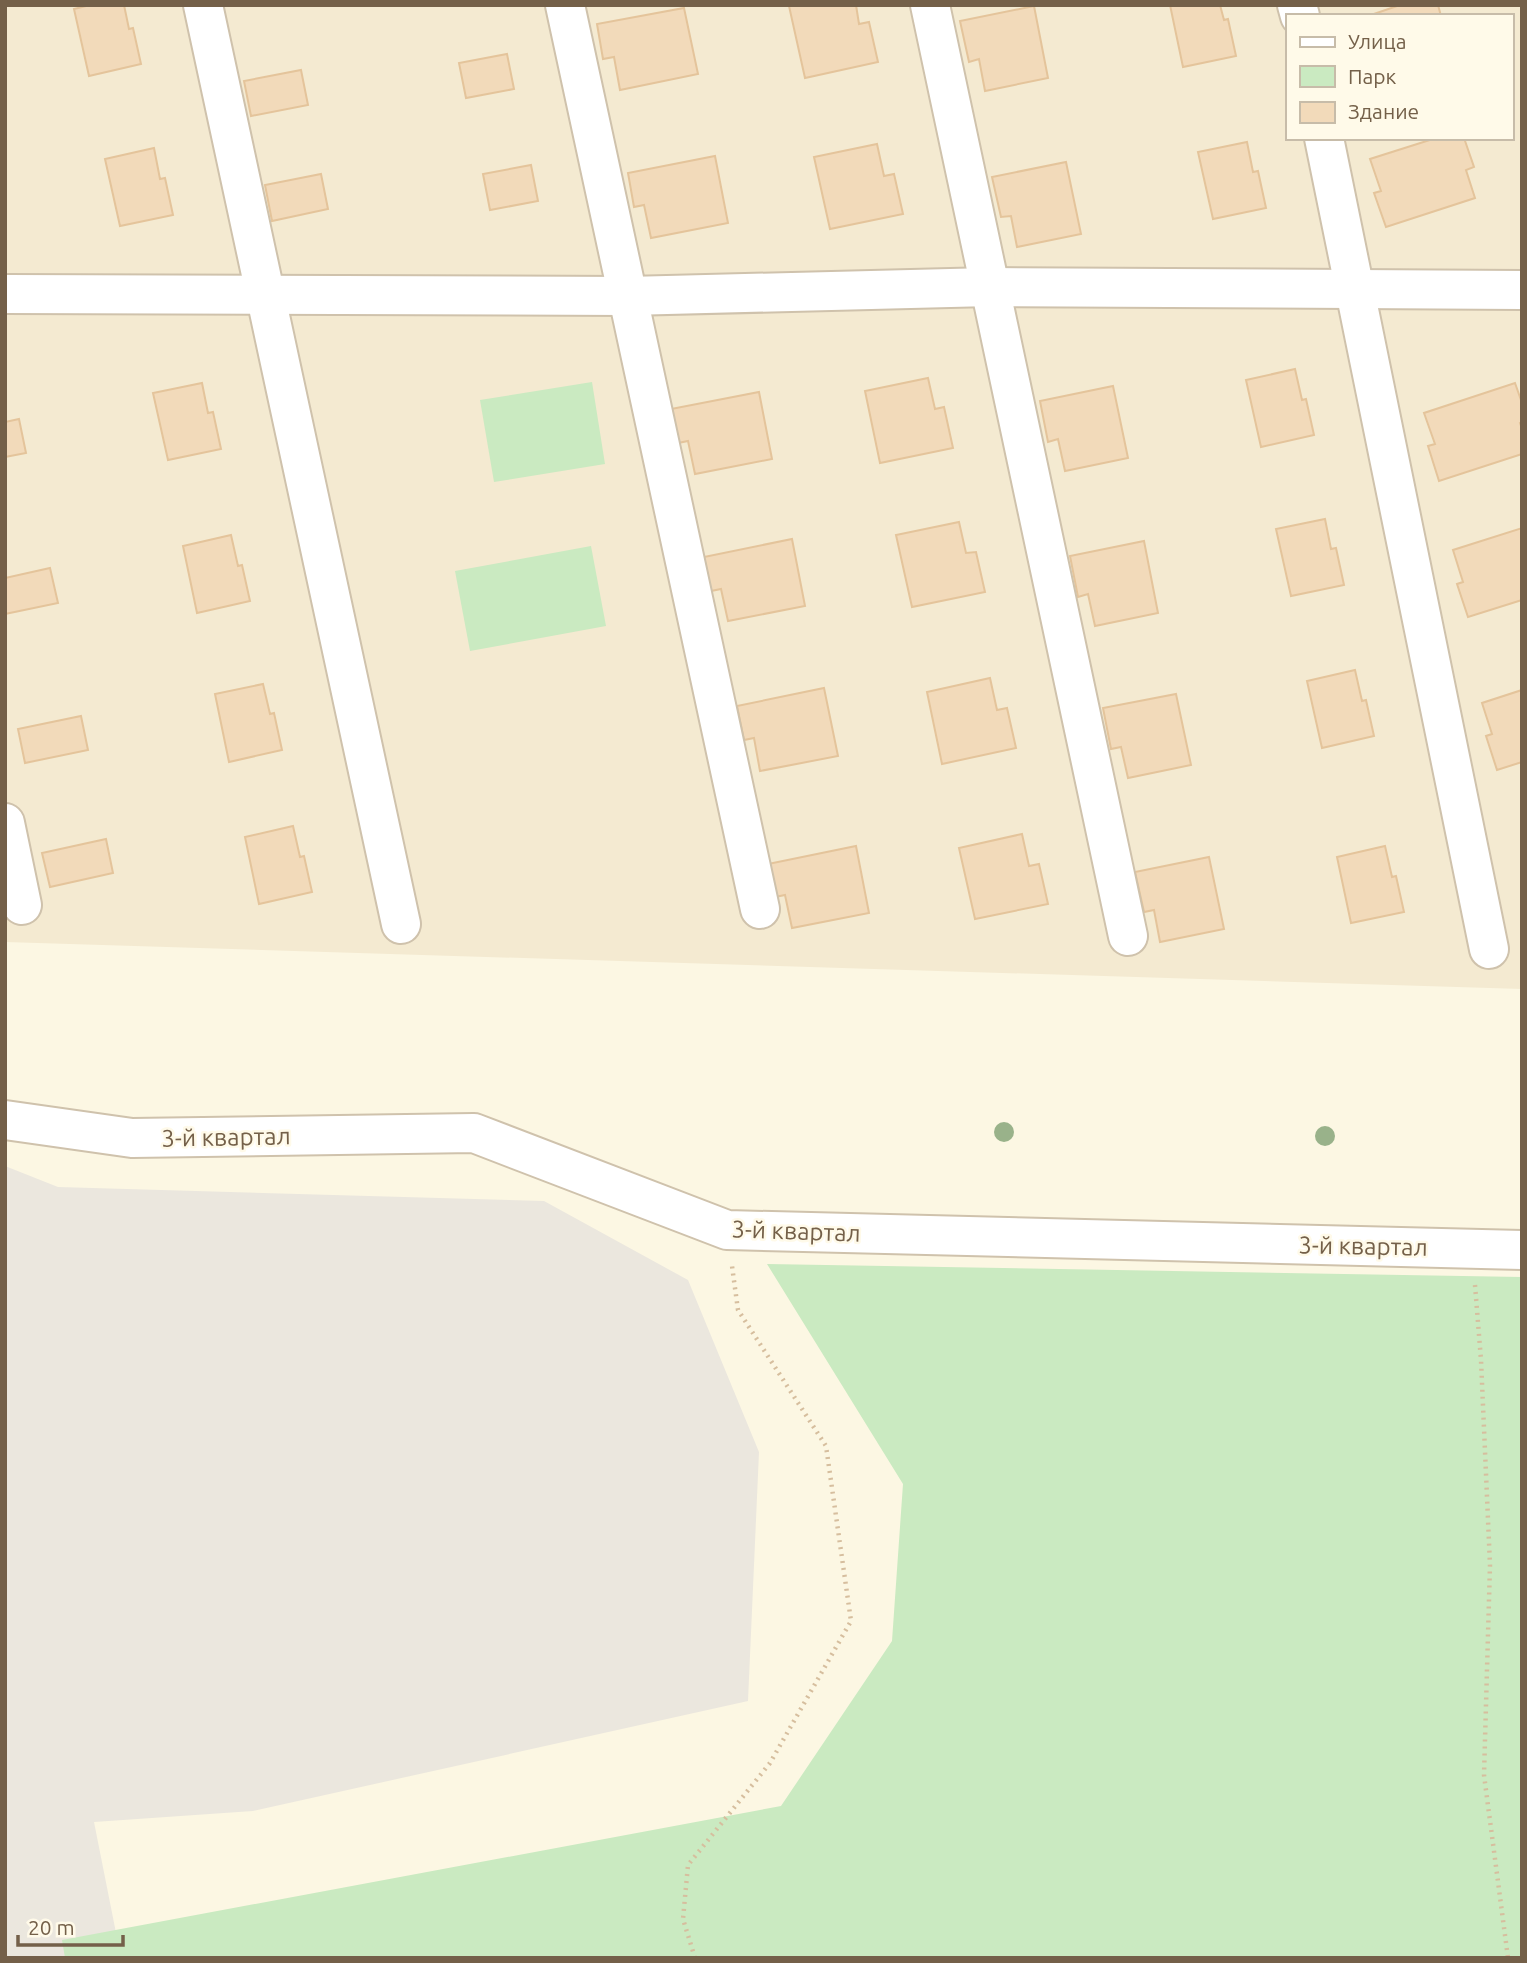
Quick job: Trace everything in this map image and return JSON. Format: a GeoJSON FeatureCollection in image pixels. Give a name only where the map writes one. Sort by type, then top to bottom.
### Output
{"type":"FeatureCollection","features":[{"type":"Feature","properties":{"kind":"street"},"geometry":{"type":"LineString","coordinates":[[203,5],[401,924]]}},
{"type":"Feature","properties":{"kind":"street"},"geometry":{"type":"LineString","coordinates":[[565,5],[760,909]]}},
{"type":"Feature","properties":{"kind":"street"},"geometry":{"type":"LineString","coordinates":[[930,5],[1128,936]]}},
{"type":"Feature","properties":{"kind":"street"},"geometry":{"type":"LineString","coordinates":[[1324,140],[1489,949]]}},
{"type":"Feature","properties":{"kind":"street"},"geometry":{"type":"LineString","coordinates":[[5,294],[628,296],[990,286],[1522,290]]}},
{"type":"Feature","properties":{"kind":"street"},"geometry":{"type":"LineString","coordinates":[[5,823],[22,905]]}},
{"type":"Feature","properties":{"kind":"street","name":"3-й квартал"},"geometry":{"type":"LineString","coordinates":[[5,1120],[132,1138],[474,1133],[727,1230],[1522,1250]]}},
{"type":"Feature","properties":{"kind":"path"},"geometry":{"type":"LineString","coordinates":[[695,1958],[683,1919],[688,1865],[770,1763],[851,1620],[826,1446],[738,1310],[727,1230]]}},
{"type":"Feature","properties":{"kind":"path"},"geometry":{"type":"LineString","coordinates":[[1473,1249],[1490,1564],[1484,1775],[1508,1958]]}},
{"type":"Feature","properties":{"kind":"shaded area"},"geometry":{"type":"Polygon","coordinates":[[[5,5],[1522,5],[1522,989],[5,942],[5,5]]]}},
{"type":"Feature","properties":{"kind":"shaded area"},"geometry":{"type":"Polygon","coordinates":[[[5,1166],[58,1187],[544,1201],[688,1280],[759,1452],[748,1701],[253,1811],[94,1822],[121,1958],[5,1958],[5,1166]]]}},
{"type":"Feature","properties":{"kind":"green space"},"geometry":{"type":"Polygon","coordinates":[[[592,382],[605,464],[494,482],[480,400],[592,382]]]}},
{"type":"Feature","properties":{"kind":"green space"},"geometry":{"type":"Polygon","coordinates":[[[591,546],[606,626],[470,651],[455,571],[591,546]]]}},
{"type":"Feature","properties":{"kind":"green space"},"geometry":{"type":"Polygon","coordinates":[[[767,1264],[1522,1277],[1522,1958],[65,1958],[62,1940],[781,1806],[892,1641],[903,1484],[767,1264]]]}},
{"type":"Feature","properties":{"kind":"building"},"geometry":{"type":"Polygon","coordinates":[[[90,5],[124,5],[129,29],[133,28],[141,64],[89,76],[74,9],[90,5]]]}},
{"type":"Feature","properties":{"kind":"building"},"geometry":{"type":"Polygon","coordinates":[[[856,5],[859,24],[869,22],[878,62],[805,78],[789,6],[856,5]]]}},
{"type":"Feature","properties":{"kind":"building"},"geometry":{"type":"Polygon","coordinates":[[[1170,5],[1220,5],[1224,20],[1228,19],[1236,56],[1183,67],[1170,5]]]}},
{"type":"Feature","properties":{"kind":"building"},"geometry":{"type":"Polygon","coordinates":[[[1400,5],[1438,5],[1440,14],[1374,14],[1400,5]]]}},
{"type":"Feature","properties":{"kind":"building"},"geometry":{"type":"Polygon","coordinates":[[[1034,6],[1048,78],[985,91],[979,59],[969,62],[960,21],[1034,6]]]}},
{"type":"Feature","properties":{"kind":"building"},"geometry":{"type":"Polygon","coordinates":[[[684,8],[698,74],[620,90],[614,57],[603,59],[597,24],[684,8]]]}},
{"type":"Feature","properties":{"kind":"building"},"geometry":{"type":"Polygon","coordinates":[[[507,54],[514,89],[466,98],[459,63],[507,54]]]}},
{"type":"Feature","properties":{"kind":"building"},"geometry":{"type":"Polygon","coordinates":[[[301,70],[308,105],[251,116],[244,81],[301,70]]]}},
{"type":"Feature","properties":{"kind":"building"},"geometry":{"type":"Polygon","coordinates":[[[1430,140],[1465,140],[1474,167],[1466,170],[1475,198],[1386,227],[1374,193],[1381,191],[1370,159],[1430,140]]]}},
{"type":"Feature","properties":{"kind":"building"},"geometry":{"type":"Polygon","coordinates":[[[1247,142],[1253,172],[1258,171],[1266,208],[1213,219],[1198,152],[1247,142]]]}},
{"type":"Feature","properties":{"kind":"building"},"geometry":{"type":"Polygon","coordinates":[[[877,144],[884,176],[894,174],[903,214],[830,229],[814,157],[877,144]]]}},
{"type":"Feature","properties":{"kind":"building"},"geometry":{"type":"Polygon","coordinates":[[[154,148],[160,179],[165,178],[173,215],[120,226],[105,159],[154,148]]]}},
{"type":"Feature","properties":{"kind":"building"},"geometry":{"type":"Polygon","coordinates":[[[715,156],[728,223],[651,238],[644,205],[634,207],[628,173],[715,156]]]}},
{"type":"Feature","properties":{"kind":"building"},"geometry":{"type":"Polygon","coordinates":[[[1066,162],[1081,234],[1017,247],[1011,216],[1001,217],[992,177],[1066,162]]]}},
{"type":"Feature","properties":{"kind":"building"},"geometry":{"type":"Polygon","coordinates":[[[531,165],[538,201],[490,210],[483,174],[531,165]]]}},
{"type":"Feature","properties":{"kind":"building"},"geometry":{"type":"Polygon","coordinates":[[[321,174],[328,209],[272,221],[265,185],[321,174]]]}},
{"type":"Feature","properties":{"kind":"building"},"geometry":{"type":"Polygon","coordinates":[[[1295,369],[1302,400],[1306,399],[1314,435],[1261,447],[1246,380],[1295,369]]]}},
{"type":"Feature","properties":{"kind":"building"},"geometry":{"type":"Polygon","coordinates":[[[928,378],[935,409],[944,407],[953,448],[880,463],[865,391],[928,378]]]}},
{"type":"Feature","properties":{"kind":"building"},"geometry":{"type":"Polygon","coordinates":[[[202,383],[208,413],[213,412],[221,449],[168,460],[153,393],[202,383]]]}},
{"type":"Feature","properties":{"kind":"building"},"geometry":{"type":"Polygon","coordinates":[[[1515,383],[1522,403],[1522,454],[1439,481],[1428,446],[1435,444],[1424,413],[1515,383]]]}},
{"type":"Feature","properties":{"kind":"building"},"geometry":{"type":"Polygon","coordinates":[[[1113,386],[1128,458],[1065,471],[1058,439],[1048,442],[1040,401],[1113,386]]]}},
{"type":"Feature","properties":{"kind":"building"},"geometry":{"type":"Polygon","coordinates":[[[759,392],[772,459],[695,474],[688,441],[678,443],[671,409],[759,392]]]}},
{"type":"Feature","properties":{"kind":"building"},"geometry":{"type":"Polygon","coordinates":[[[19,419],[26,453],[5,457],[5,422],[19,419]]]}},
{"type":"Feature","properties":{"kind":"building"},"geometry":{"type":"Polygon","coordinates":[[[1325,519],[1331,549],[1336,548],[1344,585],[1291,596],[1276,529],[1325,519]]]}},
{"type":"Feature","properties":{"kind":"building"},"geometry":{"type":"Polygon","coordinates":[[[959,522],[966,553],[976,552],[985,592],[912,607],[896,535],[959,522]]]}},
{"type":"Feature","properties":{"kind":"building"},"geometry":{"type":"Polygon","coordinates":[[[1522,528],[1522,600],[1468,617],[1457,584],[1463,582],[1453,550],[1522,528]]]}},
{"type":"Feature","properties":{"kind":"building"},"geometry":{"type":"Polygon","coordinates":[[[231,535],[238,566],[242,565],[250,601],[197,613],[183,546],[231,535]]]}},
{"type":"Feature","properties":{"kind":"building"},"geometry":{"type":"Polygon","coordinates":[[[792,539],[805,606],[728,621],[721,589],[711,591],[704,557],[792,539]]]}},
{"type":"Feature","properties":{"kind":"building"},"geometry":{"type":"Polygon","coordinates":[[[1144,541],[1158,613],[1095,626],[1088,594],[1078,597],[1070,556],[1144,541]]]}},
{"type":"Feature","properties":{"kind":"building"},"geometry":{"type":"Polygon","coordinates":[[[50,568],[58,603],[5,614],[5,578],[50,568]]]}},
{"type":"Feature","properties":{"kind":"building"},"geometry":{"type":"Polygon","coordinates":[[[1355,670],[1362,701],[1366,700],[1374,736],[1322,748],[1307,681],[1355,670]]]}},
{"type":"Feature","properties":{"kind":"building"},"geometry":{"type":"Polygon","coordinates":[[[990,678],[997,710],[1007,708],[1016,748],[942,764],[927,692],[990,678]]]}},
{"type":"Feature","properties":{"kind":"building"},"geometry":{"type":"Polygon","coordinates":[[[263,684],[270,714],[274,713],[282,750],[229,762],[215,694],[263,684]]]}},
{"type":"Feature","properties":{"kind":"building"},"geometry":{"type":"Polygon","coordinates":[[[824,688],[838,756],[760,771],[754,738],[744,740],[737,706],[824,688]]]}},
{"type":"Feature","properties":{"kind":"building"},"geometry":{"type":"Polygon","coordinates":[[[1522,690],[1522,762],[1497,770],[1486,736],[1492,734],[1482,703],[1522,690]]]}},
{"type":"Feature","properties":{"kind":"building"},"geometry":{"type":"Polygon","coordinates":[[[1176,694],[1191,765],[1128,778],[1121,747],[1111,749],[1103,708],[1176,694]]]}},
{"type":"Feature","properties":{"kind":"building"},"geometry":{"type":"Polygon","coordinates":[[[81,716],[88,750],[25,763],[18,729],[81,716]]]}},
{"type":"Feature","properties":{"kind":"building"},"geometry":{"type":"Polygon","coordinates":[[[293,826],[300,857],[304,856],[312,892],[259,904],[245,837],[293,826]]]}},
{"type":"Feature","properties":{"kind":"building"},"geometry":{"type":"Polygon","coordinates":[[[1022,834],[1029,866],[1039,864],[1048,904],[975,919],[959,848],[1022,834]]]}},
{"type":"Feature","properties":{"kind":"building"},"geometry":{"type":"Polygon","coordinates":[[[106,839],[113,873],[50,887],[42,853],[106,839]]]}},
{"type":"Feature","properties":{"kind":"building"},"geometry":{"type":"Polygon","coordinates":[[[856,846],[869,913],[792,928],[785,895],[775,897],[768,864],[856,846]]]}},
{"type":"Feature","properties":{"kind":"building"},"geometry":{"type":"Polygon","coordinates":[[[1385,846],[1392,877],[1396,876],[1404,912],[1351,923],[1337,857],[1385,846]]]}},
{"type":"Feature","properties":{"kind":"building"},"geometry":{"type":"Polygon","coordinates":[[[1209,857],[1224,929],[1160,942],[1154,910],[1144,912],[1135,872],[1209,857]]]}}]}
